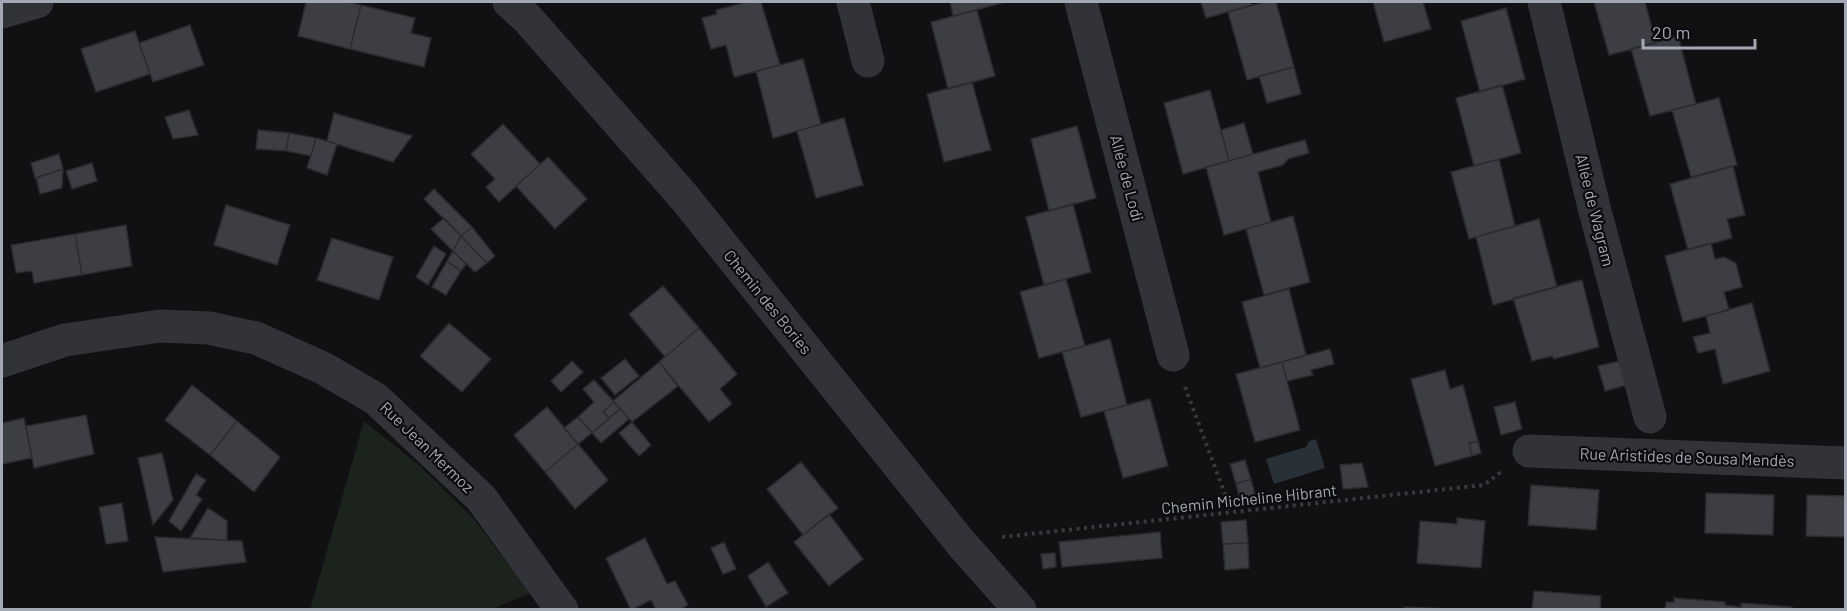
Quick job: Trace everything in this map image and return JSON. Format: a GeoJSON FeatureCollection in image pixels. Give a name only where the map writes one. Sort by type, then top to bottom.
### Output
{"type":"FeatureCollection","features":[{"type":"Feature","properties":{"kind":"street"},"geometry":{"type":"LineString","coordinates":[[2,12],[37,2]]}},
{"type":"Feature","properties":{"kind":"street","name":"Chemin des Bories"},"geometry":{"type":"LineString","coordinates":[[509,2],[527,18],[684,197],[960,542],[1020,609]]}},
{"type":"Feature","properties":{"kind":"street"},"geometry":{"type":"LineString","coordinates":[[853,2],[868,61]]}},
{"type":"Feature","properties":{"kind":"street","name":"Allée de Lodi"},"geometry":{"type":"LineString","coordinates":[[1081,2],[1173,355]]}},
{"type":"Feature","properties":{"kind":"street","name":"Allée de Wagram"},"geometry":{"type":"LineString","coordinates":[[1544,2],[1592,200],[1650,417]]}},
{"type":"Feature","properties":{"kind":"street","name":"Rue Jean Mermoz"},"geometry":{"type":"LineString","coordinates":[[2,361],[65,340],[160,326],[209,328],[256,338],[323,368],[376,399],[481,498],[556,608]]}},
{"type":"Feature","properties":{"kind":"street","name":"Rue Aristides de Sousa Mendès"},"geometry":{"type":"LineString","coordinates":[[1530,451],[1845,463]]}},
{"type":"Feature","properties":{"kind":"path"},"geometry":{"type":"LineString","coordinates":[[1173,355],[1232,513]]}},
{"type":"Feature","properties":{"kind":"path","name":"Chemin Micheline Hibrant"},"geometry":{"type":"LineString","coordinates":[[960,542],[1484,485],[1530,451]]}},
{"type":"Feature","properties":{"kind":"shaded area"},"geometry":{"type":"Polygon","coordinates":[[[364,421],[419,465],[473,518],[530,593],[492,609],[310,610],[364,421]]]}},
{"type":"Feature","properties":{"kind":"shaded area"},"geometry":{"type":"Polygon","coordinates":[[[1316,439],[1325,468],[1274,484],[1266,459],[1306,447],[1309,441],[1316,439]]]}},
{"type":"Feature","properties":{"kind":"building"},"geometry":{"type":"Polygon","coordinates":[[[306,2],[348,2],[361,5],[350,49],[298,36],[306,2]]]}},
{"type":"Feature","properties":{"kind":"building"},"geometry":{"type":"Polygon","coordinates":[[[747,2],[761,2],[780,65],[734,77],[726,45],[711,49],[702,18],[717,14],[716,10],[747,2]]]}},
{"type":"Feature","properties":{"kind":"building"},"geometry":{"type":"Polygon","coordinates":[[[950,2],[1006,2],[953,16],[950,2]]]}},
{"type":"Feature","properties":{"kind":"building"},"geometry":{"type":"Polygon","coordinates":[[[1201,2],[1250,2],[1252,5],[1206,18],[1201,2]]]}},
{"type":"Feature","properties":{"kind":"building"},"geometry":{"type":"Polygon","coordinates":[[[1265,2],[1276,2],[1294,67],[1247,80],[1228,12],[1265,2]]]}},
{"type":"Feature","properties":{"kind":"building"},"geometry":{"type":"Polygon","coordinates":[[[1373,2],[1423,2],[1431,29],[1384,42],[1373,2]]]}},
{"type":"Feature","properties":{"kind":"building"},"geometry":{"type":"Polygon","coordinates":[[[1594,2],[1645,2],[1656,43],[1609,55],[1594,2]]]}},
{"type":"Feature","properties":{"kind":"building"},"geometry":{"type":"Polygon","coordinates":[[[361,5],[415,18],[411,33],[431,38],[424,67],[350,49],[361,5]]]}},
{"type":"Feature","properties":{"kind":"building"},"geometry":{"type":"Polygon","coordinates":[[[1506,8],[1525,79],[1480,92],[1461,21],[1506,8]]]}},
{"type":"Feature","properties":{"kind":"building"},"geometry":{"type":"Polygon","coordinates":[[[977,10],[995,76],[948,89],[931,22],[977,10]]]}},
{"type":"Feature","properties":{"kind":"building"},"geometry":{"type":"Polygon","coordinates":[[[190,25],[204,65],[153,82],[139,43],[190,25]]]}},
{"type":"Feature","properties":{"kind":"building"},"geometry":{"type":"Polygon","coordinates":[[[135,31],[150,74],[96,92],[81,49],[135,31]]]}},
{"type":"Feature","properties":{"kind":"building"},"geometry":{"type":"Polygon","coordinates":[[[1678,36],[1696,104],[1650,116],[1631,49],[1678,36]]]}},
{"type":"Feature","properties":{"kind":"building"},"geometry":{"type":"Polygon","coordinates":[[[803,59],[821,124],[773,138],[756,71],[803,59]]]}},
{"type":"Feature","properties":{"kind":"building"},"geometry":{"type":"Polygon","coordinates":[[[1294,67],[1301,94],[1267,103],[1259,76],[1294,67]]]}},
{"type":"Feature","properties":{"kind":"building"},"geometry":{"type":"Polygon","coordinates":[[[972,82],[991,150],[944,162],[927,94],[972,82]]]}},
{"type":"Feature","properties":{"kind":"building"},"geometry":{"type":"Polygon","coordinates":[[[1502,85],[1521,153],[1474,166],[1456,98],[1502,85]]]}},
{"type":"Feature","properties":{"kind":"building"},"geometry":{"type":"Polygon","coordinates":[[[1210,90],[1229,161],[1183,174],[1164,103],[1210,90]]]}},
{"type":"Feature","properties":{"kind":"building"},"geometry":{"type":"Polygon","coordinates":[[[1719,98],[1737,165],[1691,177],[1672,110],[1719,98]]]}},
{"type":"Feature","properties":{"kind":"building"},"geometry":{"type":"Polygon","coordinates":[[[189,110],[198,135],[173,139],[165,117],[189,110]]]}},
{"type":"Feature","properties":{"kind":"building"},"geometry":{"type":"Polygon","coordinates":[[[334,113],[412,136],[393,162],[327,141],[334,113]]]}},
{"type":"Feature","properties":{"kind":"building"},"geometry":{"type":"Polygon","coordinates":[[[844,118],[863,185],[816,198],[797,131],[844,118]]]}},
{"type":"Feature","properties":{"kind":"building"},"geometry":{"type":"Polygon","coordinates":[[[1244,123],[1253,154],[1229,161],[1221,130],[1244,123]]]}},
{"type":"Feature","properties":{"kind":"building"},"geometry":{"type":"Polygon","coordinates":[[[503,124],[540,164],[499,202],[486,187],[495,179],[471,154],[503,124]]]}},
{"type":"Feature","properties":{"kind":"building"},"geometry":{"type":"Polygon","coordinates":[[[1077,126],[1096,198],[1049,211],[1031,139],[1077,126]]]}},
{"type":"Feature","properties":{"kind":"building"},"geometry":{"type":"Polygon","coordinates":[[[258,130],[289,133],[286,151],[256,149],[258,130]]]}},
{"type":"Feature","properties":{"kind":"building"},"geometry":{"type":"Polygon","coordinates":[[[289,133],[316,138],[311,156],[286,151],[289,133]]]}},
{"type":"Feature","properties":{"kind":"building"},"geometry":{"type":"Polygon","coordinates":[[[316,138],[337,144],[327,175],[307,168],[316,138]]]}},
{"type":"Feature","properties":{"kind":"building"},"geometry":{"type":"Polygon","coordinates":[[[1305,140],[1309,153],[1288,159],[1283,165],[1258,172],[1271,222],[1224,235],[1206,167],[1305,140]]]}},
{"type":"Feature","properties":{"kind":"building"},"geometry":{"type":"Polygon","coordinates":[[[59,154],[63,169],[35,178],[31,163],[59,154]]]}},
{"type":"Feature","properties":{"kind":"building"},"geometry":{"type":"Polygon","coordinates":[[[548,157],[587,199],[555,229],[516,186],[548,157]]]}},
{"type":"Feature","properties":{"kind":"building"},"geometry":{"type":"Polygon","coordinates":[[[1499,159],[1515,226],[1469,239],[1451,172],[1499,159]]]}},
{"type":"Feature","properties":{"kind":"building"},"geometry":{"type":"Polygon","coordinates":[[[92,163],[97,181],[72,189],[66,171],[92,163]]]}},
{"type":"Feature","properties":{"kind":"building"},"geometry":{"type":"Polygon","coordinates":[[[1733,166],[1745,215],[1727,219],[1732,238],[1688,250],[1670,184],[1733,166]]]}},
{"type":"Feature","properties":{"kind":"building"},"geometry":{"type":"Polygon","coordinates":[[[63,169],[62,188],[40,194],[36,178],[63,169]]]}},
{"type":"Feature","properties":{"kind":"building"},"geometry":{"type":"Polygon","coordinates":[[[434,189],[472,227],[461,236],[424,199],[434,189]]]}},
{"type":"Feature","properties":{"kind":"building"},"geometry":{"type":"Polygon","coordinates":[[[1073,204],[1091,272],[1044,285],[1026,217],[1073,204]]]}},
{"type":"Feature","properties":{"kind":"building"},"geometry":{"type":"Polygon","coordinates":[[[226,205],[290,225],[277,265],[214,245],[226,205]]]}},
{"type":"Feature","properties":{"kind":"building"},"geometry":{"type":"Polygon","coordinates":[[[1293,216],[1310,282],[1264,295],[1246,229],[1293,216]]]}},
{"type":"Feature","properties":{"kind":"building"},"geometry":{"type":"Polygon","coordinates":[[[444,218],[461,236],[453,251],[431,229],[444,218]]]}},
{"type":"Feature","properties":{"kind":"building"},"geometry":{"type":"Polygon","coordinates":[[[1539,219],[1557,287],[1493,305],[1476,237],[1539,219]]]}},
{"type":"Feature","properties":{"kind":"building"},"geometry":{"type":"Polygon","coordinates":[[[126,225],[132,266],[82,275],[75,234],[126,225]]]}},
{"type":"Feature","properties":{"kind":"building"},"geometry":{"type":"Polygon","coordinates":[[[472,227],[495,256],[487,263],[461,236],[472,227]]]}},
{"type":"Feature","properties":{"kind":"building"},"geometry":{"type":"Polygon","coordinates":[[[75,234],[82,275],[34,283],[32,271],[16,273],[11,245],[75,234]]]}},
{"type":"Feature","properties":{"kind":"building"},"geometry":{"type":"Polygon","coordinates":[[[461,236],[487,263],[475,272],[453,251],[461,236]]]}},
{"type":"Feature","properties":{"kind":"building"},"geometry":{"type":"Polygon","coordinates":[[[332,238],[393,257],[379,300],[317,280],[332,238]]]}},
{"type":"Feature","properties":{"kind":"building"},"geometry":{"type":"Polygon","coordinates":[[[1711,243],[1715,259],[1724,257],[1736,263],[1742,287],[1724,292],[1729,310],[1683,322],[1665,256],[1711,243]]]}},
{"type":"Feature","properties":{"kind":"building"},"geometry":{"type":"Polygon","coordinates":[[[434,246],[446,254],[428,285],[416,277],[434,246]]]}},
{"type":"Feature","properties":{"kind":"building"},"geometry":{"type":"Polygon","coordinates":[[[453,251],[466,264],[461,271],[447,261],[453,251]]]}},
{"type":"Feature","properties":{"kind":"building"},"geometry":{"type":"Polygon","coordinates":[[[447,261],[461,271],[446,295],[432,287],[447,261]]]}},
{"type":"Feature","properties":{"kind":"building"},"geometry":{"type":"Polygon","coordinates":[[[1066,279],[1085,346],[1039,358],[1020,292],[1066,279]]]}},
{"type":"Feature","properties":{"kind":"building"},"geometry":{"type":"Polygon","coordinates":[[[1582,280],[1599,347],[1554,359],[1552,356],[1532,361],[1513,298],[1582,280]]]}},
{"type":"Feature","properties":{"kind":"building"},"geometry":{"type":"Polygon","coordinates":[[[663,286],[699,328],[665,357],[629,314],[663,286]]]}},
{"type":"Feature","properties":{"kind":"building"},"geometry":{"type":"Polygon","coordinates":[[[1289,289],[1306,355],[1260,368],[1242,302],[1289,289]]]}},
{"type":"Feature","properties":{"kind":"building"},"geometry":{"type":"Polygon","coordinates":[[[1752,303],[1770,371],[1723,384],[1715,349],[1698,353],[1693,337],[1710,333],[1706,316],[1752,303]]]}},
{"type":"Feature","properties":{"kind":"building"},"geometry":{"type":"Polygon","coordinates":[[[449,323],[491,359],[462,392],[420,356],[449,323]]]}},
{"type":"Feature","properties":{"kind":"building"},"geometry":{"type":"Polygon","coordinates":[[[699,328],[737,374],[720,389],[732,404],[709,422],[659,362],[699,328]]]}},
{"type":"Feature","properties":{"kind":"building"},"geometry":{"type":"Polygon","coordinates":[[[1110,339],[1127,405],[1081,417],[1062,352],[1110,339]]]}},
{"type":"Feature","properties":{"kind":"building"},"geometry":{"type":"Polygon","coordinates":[[[1330,349],[1334,364],[1311,370],[1313,375],[1287,381],[1282,362],[1330,349]]]}},
{"type":"Feature","properties":{"kind":"building"},"geometry":{"type":"Polygon","coordinates":[[[625,359],[639,376],[615,395],[601,378],[625,359]]]}},
{"type":"Feature","properties":{"kind":"building"},"geometry":{"type":"Polygon","coordinates":[[[1628,359],[1634,383],[1605,391],[1598,366],[1628,359]]]}},
{"type":"Feature","properties":{"kind":"building"},"geometry":{"type":"Polygon","coordinates":[[[572,361],[583,372],[561,392],[551,381],[572,361]]]}},
{"type":"Feature","properties":{"kind":"building"},"geometry":{"type":"Polygon","coordinates":[[[659,362],[678,386],[632,422],[613,401],[659,362]]]}},
{"type":"Feature","properties":{"kind":"building"},"geometry":{"type":"Polygon","coordinates":[[[1282,362],[1300,430],[1255,442],[1236,374],[1282,362]]]}},
{"type":"Feature","properties":{"kind":"building"},"geometry":{"type":"Polygon","coordinates":[[[1445,370],[1450,389],[1463,385],[1478,441],[1469,443],[1472,456],[1435,466],[1411,379],[1445,370]]]}},
{"type":"Feature","properties":{"kind":"building"},"geometry":{"type":"Polygon","coordinates":[[[594,380],[614,402],[603,412],[609,418],[592,433],[578,417],[594,402],[583,389],[594,380]]]}},
{"type":"Feature","properties":{"kind":"building"},"geometry":{"type":"Polygon","coordinates":[[[192,385],[237,421],[210,455],[165,420],[192,385]]]}},
{"type":"Feature","properties":{"kind":"building"},"geometry":{"type":"Polygon","coordinates":[[[1150,399],[1168,466],[1123,478],[1104,411],[1150,399]]]}},
{"type":"Feature","properties":{"kind":"building"},"geometry":{"type":"Polygon","coordinates":[[[614,402],[620,409],[609,418],[603,412],[614,402]]]}},
{"type":"Feature","properties":{"kind":"building"},"geometry":{"type":"Polygon","coordinates":[[[1515,402],[1522,429],[1501,435],[1494,407],[1515,402]]]}},
{"type":"Feature","properties":{"kind":"building"},"geometry":{"type":"Polygon","coordinates":[[[547,407],[578,444],[545,472],[514,435],[547,407]]]}},
{"type":"Feature","properties":{"kind":"building"},"geometry":{"type":"Polygon","coordinates":[[[620,409],[629,419],[601,443],[592,433],[620,409]]]}},
{"type":"Feature","properties":{"kind":"building"},"geometry":{"type":"Polygon","coordinates":[[[86,415],[94,454],[34,468],[26,426],[86,415]]]}},
{"type":"Feature","properties":{"kind":"building"},"geometry":{"type":"Polygon","coordinates":[[[578,417],[592,433],[578,444],[564,428],[578,417]]]}},
{"type":"Feature","properties":{"kind":"building"},"geometry":{"type":"Polygon","coordinates":[[[24,418],[32,458],[2,464],[2,423],[24,418]]]}},
{"type":"Feature","properties":{"kind":"building"},"geometry":{"type":"Polygon","coordinates":[[[237,421],[280,457],[254,492],[210,455],[237,421]]]}},
{"type":"Feature","properties":{"kind":"building"},"geometry":{"type":"Polygon","coordinates":[[[632,422],[651,445],[639,456],[619,433],[632,422]]]}},
{"type":"Feature","properties":{"kind":"building"},"geometry":{"type":"Polygon","coordinates":[[[1478,441],[1481,453],[1472,456],[1469,443],[1478,441]]]}},
{"type":"Feature","properties":{"kind":"building"},"geometry":{"type":"Polygon","coordinates":[[[578,444],[608,480],[575,509],[545,472],[578,444]]]}},
{"type":"Feature","properties":{"kind":"building"},"geometry":{"type":"Polygon","coordinates":[[[162,453],[173,500],[153,525],[138,458],[162,453]]]}},
{"type":"Feature","properties":{"kind":"building"},"geometry":{"type":"Polygon","coordinates":[[[1245,460],[1251,479],[1236,484],[1230,464],[1245,460]]]}},
{"type":"Feature","properties":{"kind":"building"},"geometry":{"type":"Polygon","coordinates":[[[801,462],[838,508],[803,535],[767,489],[801,462]]]}},
{"type":"Feature","properties":{"kind":"building"},"geometry":{"type":"Polygon","coordinates":[[[1362,463],[1368,487],[1343,489],[1340,465],[1362,463]]]}},
{"type":"Feature","properties":{"kind":"building"},"geometry":{"type":"Polygon","coordinates":[[[196,474],[206,480],[196,495],[202,499],[181,531],[169,521],[196,474]]]}},
{"type":"Feature","properties":{"kind":"building"},"geometry":{"type":"Polygon","coordinates":[[[1251,479],[1256,498],[1240,500],[1236,484],[1251,479]]]}},
{"type":"Feature","properties":{"kind":"building"},"geometry":{"type":"Polygon","coordinates":[[[1531,485],[1599,490],[1596,530],[1528,525],[1531,485]]]}},
{"type":"Feature","properties":{"kind":"building"},"geometry":{"type":"Polygon","coordinates":[[[1706,493],[1774,495],[1773,535],[1705,533],[1706,493]]]}},
{"type":"Feature","properties":{"kind":"building"},"geometry":{"type":"Polygon","coordinates":[[[1807,495],[1846,496],[1846,537],[1806,536],[1807,495]]]}},
{"type":"Feature","properties":{"kind":"building"},"geometry":{"type":"Polygon","coordinates":[[[122,503],[128,541],[106,544],[99,507],[122,503]]]}},
{"type":"Feature","properties":{"kind":"building"},"geometry":{"type":"Polygon","coordinates":[[[208,508],[227,521],[227,540],[190,538],[208,508]]]}},
{"type":"Feature","properties":{"kind":"building"},"geometry":{"type":"Polygon","coordinates":[[[829,514],[863,559],[829,586],[794,542],[829,514]]]}},
{"type":"Feature","properties":{"kind":"building"},"geometry":{"type":"Polygon","coordinates":[[[1457,518],[1485,521],[1481,568],[1417,563],[1420,521],[1457,524],[1457,518]]]}},
{"type":"Feature","properties":{"kind":"building"},"geometry":{"type":"Polygon","coordinates":[[[1246,520],[1248,543],[1223,544],[1221,522],[1246,520]]]}},
{"type":"Feature","properties":{"kind":"building"},"geometry":{"type":"Polygon","coordinates":[[[1160,532],[1162,558],[1062,567],[1059,542],[1160,532]]]}},
{"type":"Feature","properties":{"kind":"building"},"geometry":{"type":"Polygon","coordinates":[[[155,537],[242,541],[246,562],[163,572],[155,537]]]}},
{"type":"Feature","properties":{"kind":"building"},"geometry":{"type":"Polygon","coordinates":[[[645,538],[667,584],[675,581],[688,605],[679,610],[652,610],[655,608],[651,600],[631,610],[606,558],[645,538]]]}},
{"type":"Feature","properties":{"kind":"building"},"geometry":{"type":"Polygon","coordinates":[[[724,542],[736,569],[723,574],[711,548],[724,542]]]}},
{"type":"Feature","properties":{"kind":"building"},"geometry":{"type":"Polygon","coordinates":[[[1248,543],[1249,568],[1225,570],[1223,544],[1248,543]]]}},
{"type":"Feature","properties":{"kind":"building"},"geometry":{"type":"Polygon","coordinates":[[[1055,553],[1056,567],[1043,569],[1041,554],[1055,553]]]}},
{"type":"Feature","properties":{"kind":"building"},"geometry":{"type":"Polygon","coordinates":[[[768,562],[788,593],[766,607],[748,576],[768,562]]]}},
{"type":"Feature","properties":{"kind":"building"},"geometry":{"type":"Polygon","coordinates":[[[1534,591],[1601,596],[1600,610],[1532,610],[1534,591]]]}},
{"type":"Feature","properties":{"kind":"building"},"geometry":{"type":"Polygon","coordinates":[[[1674,598],[1725,602],[1725,605],[1741,607],[1741,603],[1792,607],[1792,610],[1665,610],[1666,602],[1674,602],[1674,598]]]}},
{"type":"Feature","properties":{"kind":"building"},"geometry":{"type":"Polygon","coordinates":[[[1404,607],[1473,610],[1404,610],[1404,607]]]}}]}
